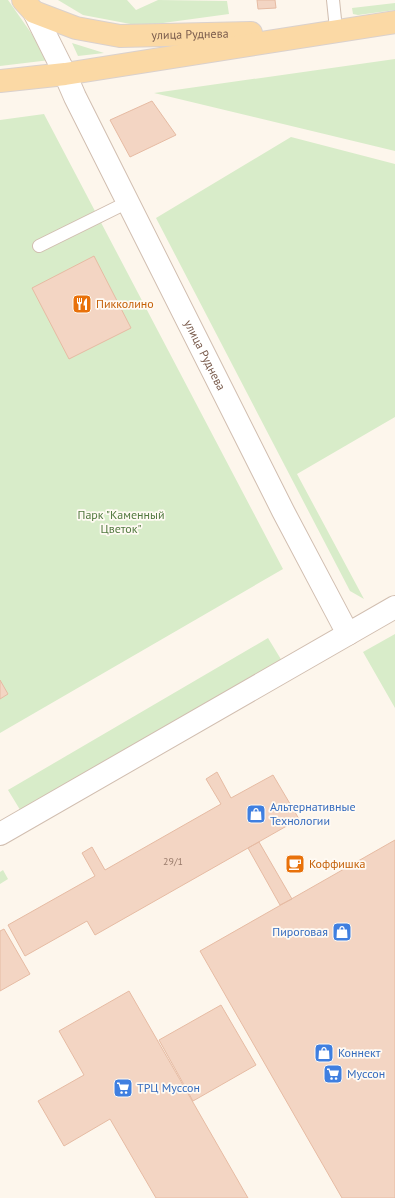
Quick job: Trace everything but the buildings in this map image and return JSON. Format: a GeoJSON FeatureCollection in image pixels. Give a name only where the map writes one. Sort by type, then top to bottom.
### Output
{"type":"FeatureCollection","features":[{"type":"Feature","properties":{"kind":"main road","name":"улица Руднева"},"geometry":{"type":"LineString","coordinates":[[29,6],[76,28],[120,36],[343,29]]}},
{"type":"Feature","properties":{"kind":"main road","name":"улица Руднева"},"geometry":{"type":"LineString","coordinates":[[0,81],[65,74],[395,22]]}},
{"type":"Feature","properties":{"kind":"main road"},"geometry":{"type":"LineString","coordinates":[[65,74],[64,63],[246,33]]}},
{"type":"Feature","properties":{"kind":"street"},"geometry":{"type":"LineString","coordinates":[[29,6],[65,74]]}},
{"type":"Feature","properties":{"kind":"street","name":"улица Руднева"},"geometry":{"type":"LineString","coordinates":[[65,74],[283,511],[348,634]]}},
{"type":"Feature","properties":{"kind":"street"},"geometry":{"type":"LineString","coordinates":[[0,834],[395,607]]}},
{"type":"Feature","properties":{"kind":"lane"},"geometry":{"type":"LineString","coordinates":[[334,0],[343,29]]}},
{"type":"Feature","properties":{"kind":"lane"},"geometry":{"type":"LineString","coordinates":[[39,246],[128,202]]}},
{"type":"Feature","properties":{"kind":"green space"},"geometry":{"type":"Polygon","coordinates":[[[0,0],[8,0],[50,60],[0,66],[0,0]]]}},
{"type":"Feature","properties":{"kind":"green space"},"geometry":{"type":"Polygon","coordinates":[[[58,0],[127,0],[136,10],[158,0],[227,1],[229,14],[141,26],[83,15],[58,0]]]}},
{"type":"Feature","properties":{"kind":"green space"},"geometry":{"type":"Polygon","coordinates":[[[395,3],[395,10],[358,15],[353,14],[352,8],[395,3]]]}},
{"type":"Feature","properties":{"kind":"green space"},"geometry":{"type":"Polygon","coordinates":[[[72,43],[104,53],[78,56],[72,43]]]}},
{"type":"Feature","properties":{"kind":"green space"},"geometry":{"type":"Polygon","coordinates":[[[395,59],[395,151],[154,93],[395,59]]]}},
{"type":"Feature","properties":{"kind":"green space","name":"Парк \"Каменный Цветок\""},"geometry":{"type":"Polygon","coordinates":[[[44,114],[283,569],[0,733],[0,120],[44,114]]]}},
{"type":"Feature","properties":{"kind":"green space"},"geometry":{"type":"Polygon","coordinates":[[[291,137],[395,164],[395,417],[297,474],[364,599],[350,591],[156,218],[291,137]]]}},
{"type":"Feature","properties":{"kind":"green space"},"geometry":{"type":"Polygon","coordinates":[[[395,634],[395,708],[363,652],[395,634]]]}},
{"type":"Feature","properties":{"kind":"green space"},"geometry":{"type":"Polygon","coordinates":[[[268,638],[282,661],[22,813],[8,790],[268,638]]]}},
{"type":"Feature","properties":{"kind":"green space"},"geometry":{"type":"Polygon","coordinates":[[[3,870],[8,879],[0,884],[0,872],[3,870]]]}},
{"type":"Feature","properties":{"kind":"place","name":"Пикколино"},"geometry":{"type":"Point","coordinates":[82,304]}},
{"type":"Feature","properties":{"kind":"place","name":"Альтернативные Технологии"},"geometry":{"type":"Point","coordinates":[256,814]}},
{"type":"Feature","properties":{"kind":"place","name":"Коффишка"},"geometry":{"type":"Point","coordinates":[295,864]}},
{"type":"Feature","properties":{"kind":"place","name":"Пироговая"},"geometry":{"type":"Point","coordinates":[342,932]}},
{"type":"Feature","properties":{"kind":"place","name":"Коннект"},"geometry":{"type":"Point","coordinates":[324,1053]}},
{"type":"Feature","properties":{"kind":"place","name":"Муссон"},"geometry":{"type":"Point","coordinates":[333,1074]}},
{"type":"Feature","properties":{"kind":"place","name":"ТРЦ Муссон"},"geometry":{"type":"Point","coordinates":[123,1088]}}]}
